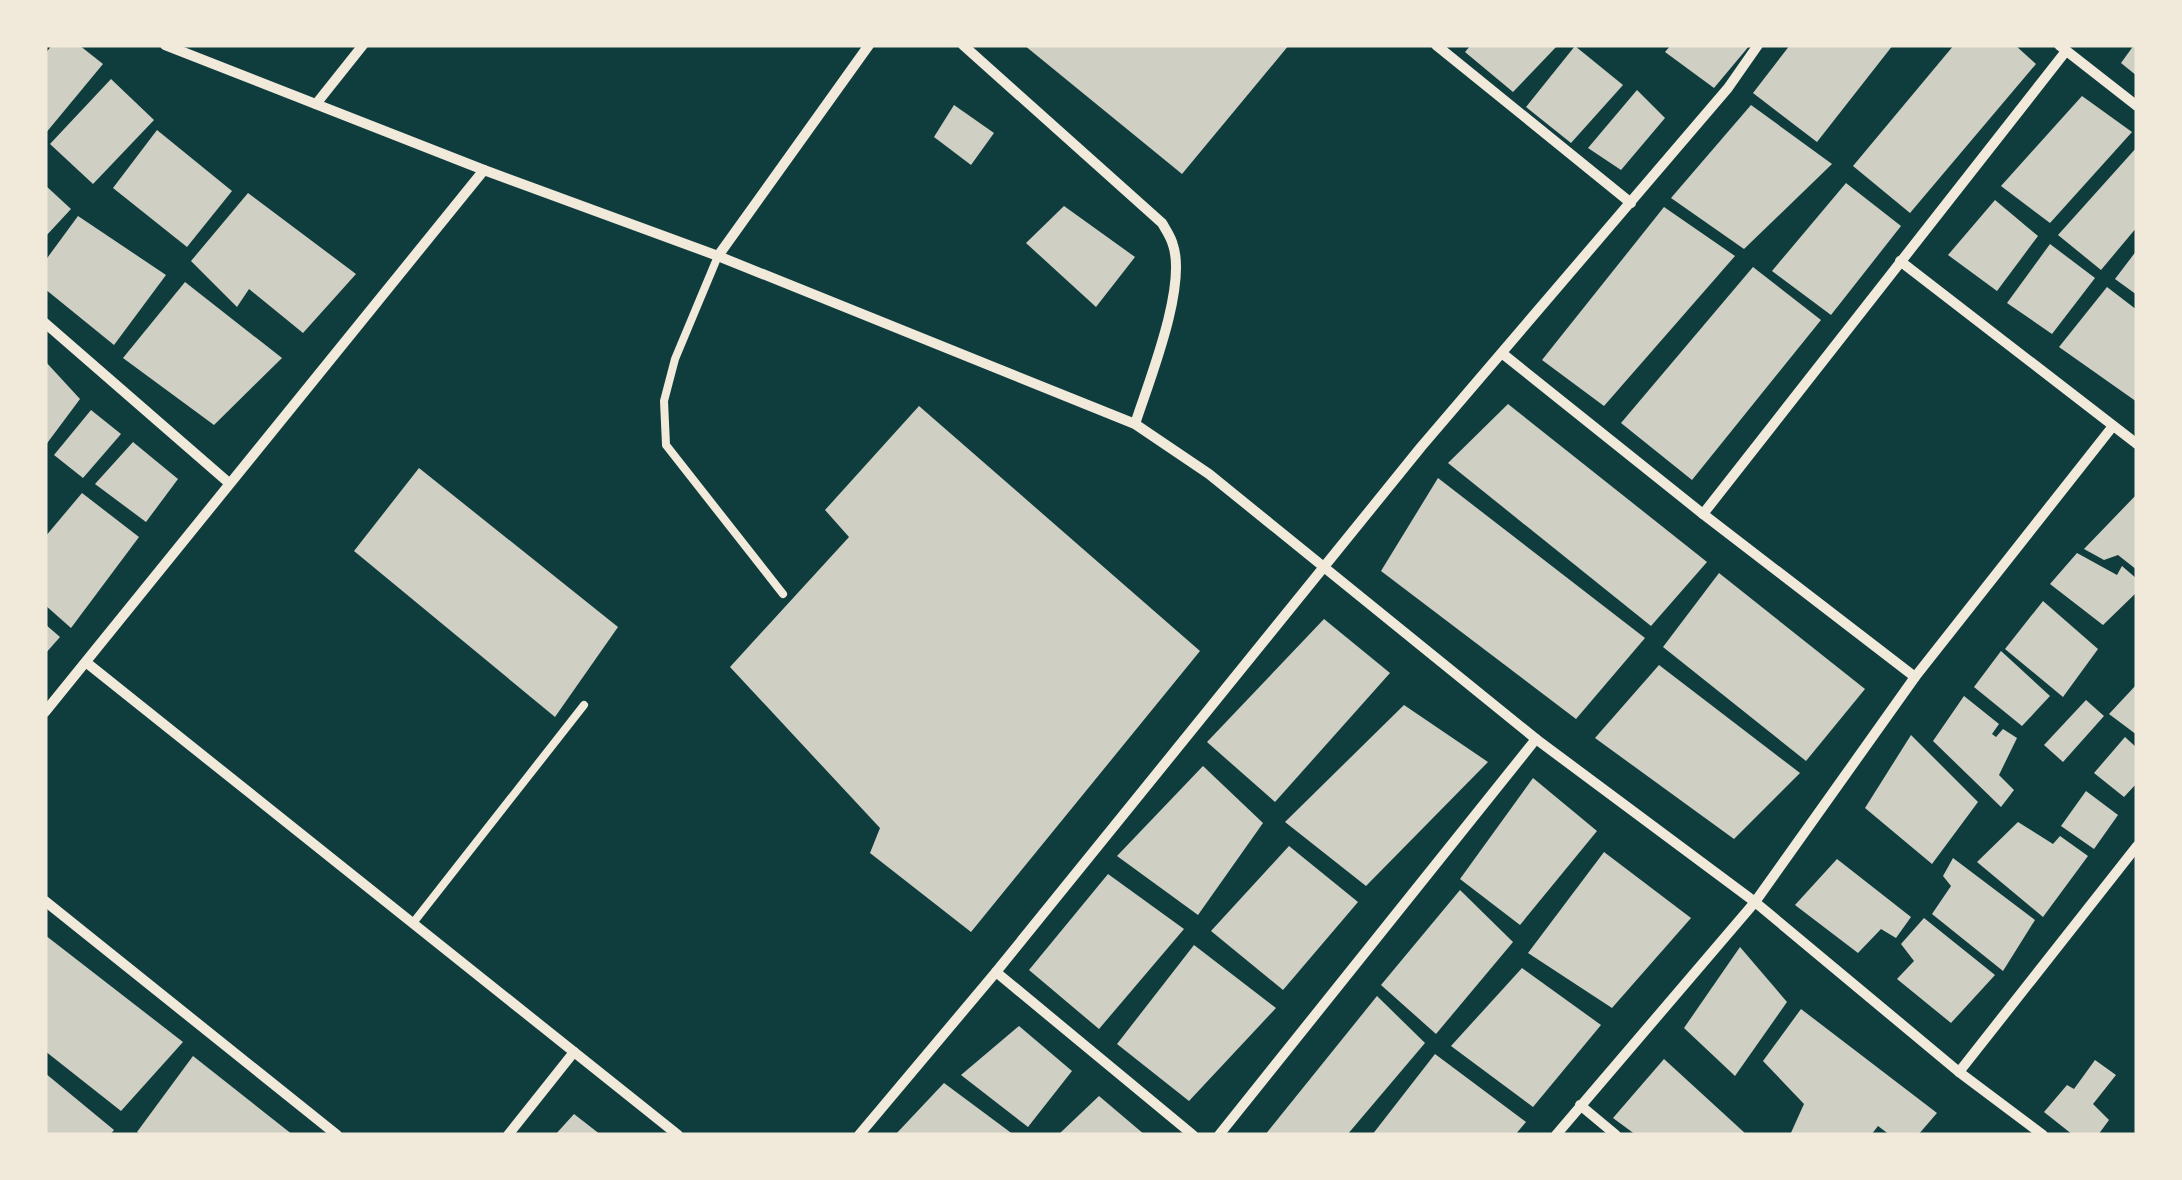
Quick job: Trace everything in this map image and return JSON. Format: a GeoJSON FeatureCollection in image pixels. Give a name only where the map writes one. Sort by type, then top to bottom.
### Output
{"type":"FeatureCollection","features":[{"type":"Feature","properties":{"kind":"street"},"geometry":{"type":"LineString","coordinates":[[165,45],[484,170],[718,256],[1135,424],[1209,474],[1536,739],[1755,902],[1959,1072],[2043,1135]]}},
{"type":"Feature","properties":{"kind":"street"},"geometry":{"type":"LineString","coordinates":[[316,104],[363,45]]}},
{"type":"Feature","properties":{"kind":"street"},"geometry":{"type":"LineString","coordinates":[[718,256],[869,45]]}},
{"type":"Feature","properties":{"kind":"street"},"geometry":{"type":"LineString","coordinates":[[963,45],[1162,223],[1174,246],[1176,269],[1168,319],[1135,424]]}},
{"type":"Feature","properties":{"kind":"street"},"geometry":{"type":"LineString","coordinates":[[1436,45],[1632,203]]}},
{"type":"Feature","properties":{"kind":"street"},"geometry":{"type":"LineString","coordinates":[[859,1135],[1421,447],[1728,88],[1758,45]]}},
{"type":"Feature","properties":{"kind":"street"},"geometry":{"type":"LineString","coordinates":[[1703,514],[2063,48],[2137,106]]}},
{"type":"Feature","properties":{"kind":"street"},"geometry":{"type":"LineString","coordinates":[[45,712],[484,170]]}},
{"type":"Feature","properties":{"kind":"street"},"geometry":{"type":"LineString","coordinates":[[1900,261],[2137,444]]}},
{"type":"Feature","properties":{"kind":"street"},"geometry":{"type":"LineString","coordinates":[[45,322],[230,483]]}},
{"type":"Feature","properties":{"kind":"street"},"geometry":{"type":"LineString","coordinates":[[1503,354],[1915,678]]}},
{"type":"Feature","properties":{"kind":"street"},"geometry":{"type":"LineString","coordinates":[[1556,1135],[1755,902],[1915,678],[2113,426]]}},
{"type":"Feature","properties":{"kind":"street"},"geometry":{"type":"LineString","coordinates":[[87,664],[678,1135]]}},
{"type":"Feature","properties":{"kind":"street"},"geometry":{"type":"LineString","coordinates":[[1219,1135],[1536,739]]}},
{"type":"Feature","properties":{"kind":"street"},"geometry":{"type":"LineString","coordinates":[[1959,1072],[2137,846]]}},
{"type":"Feature","properties":{"kind":"street"},"geometry":{"type":"LineString","coordinates":[[45,901],[337,1135]]}},
{"type":"Feature","properties":{"kind":"street"},"geometry":{"type":"LineString","coordinates":[[996,972],[1192,1135]]}},
{"type":"Feature","properties":{"kind":"street"},"geometry":{"type":"LineString","coordinates":[[508,1135],[574,1052]]}},
{"type":"Feature","properties":{"kind":"street"},"geometry":{"type":"LineString","coordinates":[[1580,1105],[1616,1135]]}},
{"type":"Feature","properties":{"kind":"lane"},"geometry":{"type":"LineString","coordinates":[[718,256],[674,359],[664,401],[666,445],[783,594]]}},
{"type":"Feature","properties":{"kind":"lane"},"geometry":{"type":"LineString","coordinates":[[413,923],[584,705]]}},
{"type":"Feature","properties":{"kind":"building"},"geometry":{"type":"Polygon","coordinates":[[[52,45],[79,45],[103,64],[45,134],[45,54],[52,45]]]}},
{"type":"Feature","properties":{"kind":"building"},"geometry":{"type":"Polygon","coordinates":[[[1024,45],[1289,45],[1182,174],[1024,45]]]}},
{"type":"Feature","properties":{"kind":"building"},"geometry":{"type":"Polygon","coordinates":[[[1471,45],[1558,45],[1513,92],[1465,52],[1471,45]]]}},
{"type":"Feature","properties":{"kind":"building"},"geometry":{"type":"Polygon","coordinates":[[[1671,45],[1750,45],[1714,88],[1665,52],[1671,45]]]}},
{"type":"Feature","properties":{"kind":"building"},"geometry":{"type":"Polygon","coordinates":[[[1790,45],[1893,45],[1817,142],[1753,93],[1790,45]]]}},
{"type":"Feature","properties":{"kind":"building"},"geometry":{"type":"Polygon","coordinates":[[[1954,45],[2015,45],[2036,64],[1910,213],[1853,166],[1954,45]]]}},
{"type":"Feature","properties":{"kind":"building"},"geometry":{"type":"Polygon","coordinates":[[[2137,45],[2137,76],[2121,63],[2137,45]]]}},
{"type":"Feature","properties":{"kind":"building"},"geometry":{"type":"Polygon","coordinates":[[[1575,46],[1623,85],[1571,143],[1526,107],[1575,46]]]}},
{"type":"Feature","properties":{"kind":"building"},"geometry":{"type":"Polygon","coordinates":[[[111,79],[154,120],[93,184],[50,144],[111,79]]]}},
{"type":"Feature","properties":{"kind":"building"},"geometry":{"type":"Polygon","coordinates":[[[1637,90],[1665,118],[1621,170],[1588,148],[1637,90]]]}},
{"type":"Feature","properties":{"kind":"building"},"geometry":{"type":"Polygon","coordinates":[[[2082,96],[2132,132],[2050,223],[2001,186],[2082,96]]]}},
{"type":"Feature","properties":{"kind":"building"},"geometry":{"type":"Polygon","coordinates":[[[954,105],[994,133],[971,165],[934,137],[954,105]]]}},
{"type":"Feature","properties":{"kind":"building"},"geometry":{"type":"Polygon","coordinates":[[[1751,105],[1832,164],[1744,249],[1671,198],[1751,105]]]}},
{"type":"Feature","properties":{"kind":"building"},"geometry":{"type":"Polygon","coordinates":[[[157,130],[232,191],[187,247],[113,188],[157,130]]]}},
{"type":"Feature","properties":{"kind":"building"},"geometry":{"type":"Polygon","coordinates":[[[2137,147],[2137,227],[2101,270],[2058,235],[2137,147]]]}},
{"type":"Feature","properties":{"kind":"building"},"geometry":{"type":"Polygon","coordinates":[[[1846,183],[1901,226],[1831,315],[1772,271],[1846,183]]]}},
{"type":"Feature","properties":{"kind":"building"},"geometry":{"type":"Polygon","coordinates":[[[45,185],[71,209],[45,237],[45,185]]]}},
{"type":"Feature","properties":{"kind":"building"},"geometry":{"type":"Polygon","coordinates":[[[248,193],[356,274],[303,333],[249,289],[237,307],[191,261],[248,193]]]}},
{"type":"Feature","properties":{"kind":"building"},"geometry":{"type":"Polygon","coordinates":[[[1995,200],[2038,236],[1997,291],[1948,255],[1995,200]]]}},
{"type":"Feature","properties":{"kind":"building"},"geometry":{"type":"Polygon","coordinates":[[[1064,206],[1135,257],[1096,307],[1026,243],[1064,206]]]}},
{"type":"Feature","properties":{"kind":"building"},"geometry":{"type":"Polygon","coordinates":[[[1664,207],[1735,256],[1604,406],[1542,360],[1664,207]]]}},
{"type":"Feature","properties":{"kind":"building"},"geometry":{"type":"Polygon","coordinates":[[[78,216],[166,275],[114,345],[45,289],[45,261],[78,216]]]}},
{"type":"Feature","properties":{"kind":"building"},"geometry":{"type":"Polygon","coordinates":[[[2050,244],[2095,278],[2052,334],[2007,303],[2050,244]]]}},
{"type":"Feature","properties":{"kind":"building"},"geometry":{"type":"Polygon","coordinates":[[[2137,250],[2137,295],[2115,279],[2137,250]]]}},
{"type":"Feature","properties":{"kind":"building"},"geometry":{"type":"Polygon","coordinates":[[[1753,267],[1821,320],[1692,480],[1621,423],[1753,267]]]}},
{"type":"Feature","properties":{"kind":"building"},"geometry":{"type":"Polygon","coordinates":[[[185,282],[282,358],[214,425],[123,358],[185,282]]]}},
{"type":"Feature","properties":{"kind":"building"},"geometry":{"type":"Polygon","coordinates":[[[2107,287],[2137,310],[2137,402],[2059,347],[2107,287]]]}},
{"type":"Feature","properties":{"kind":"building"},"geometry":{"type":"Polygon","coordinates":[[[45,361],[80,399],[45,446],[45,361]]]}},
{"type":"Feature","properties":{"kind":"building"},"geometry":{"type":"Polygon","coordinates":[[[1508,404],[1707,562],[1651,626],[1448,463],[1508,404]]]}},
{"type":"Feature","properties":{"kind":"building"},"geometry":{"type":"Polygon","coordinates":[[[919,406],[1200,651],[971,932],[870,853],[880,828],[730,667],[849,537],[825,510],[919,406]]]}},
{"type":"Feature","properties":{"kind":"building"},"geometry":{"type":"Polygon","coordinates":[[[91,410],[121,434],[83,478],[54,455],[91,410]]]}},
{"type":"Feature","properties":{"kind":"building"},"geometry":{"type":"Polygon","coordinates":[[[133,442],[178,479],[146,522],[95,484],[133,442]]]}},
{"type":"Feature","properties":{"kind":"building"},"geometry":{"type":"Polygon","coordinates":[[[419,468],[618,627],[555,717],[354,551],[419,468]]]}},
{"type":"Feature","properties":{"kind":"building"},"geometry":{"type":"Polygon","coordinates":[[[1438,478],[1645,638],[1576,719],[1381,571],[1438,478]]]}},
{"type":"Feature","properties":{"kind":"building"},"geometry":{"type":"Polygon","coordinates":[[[82,493],[139,537],[71,628],[45,605],[45,537],[82,493]]]}},
{"type":"Feature","properties":{"kind":"building"},"geometry":{"type":"Polygon","coordinates":[[[2137,494],[2137,570],[2118,555],[2104,560],[2084,549],[2137,494]]]}},
{"type":"Feature","properties":{"kind":"building"},"geometry":{"type":"Polygon","coordinates":[[[2077,553],[2117,575],[2122,566],[2137,579],[2137,592],[2103,625],[2050,584],[2077,553]]]}},
{"type":"Feature","properties":{"kind":"building"},"geometry":{"type":"Polygon","coordinates":[[[1719,573],[1865,689],[1806,761],[1663,647],[1719,573]]]}},
{"type":"Feature","properties":{"kind":"building"},"geometry":{"type":"Polygon","coordinates":[[[2043,601],[2098,649],[2063,697],[2005,649],[2043,601]]]}},
{"type":"Feature","properties":{"kind":"building"},"geometry":{"type":"Polygon","coordinates":[[[1324,619],[1390,673],[1275,802],[1207,742],[1324,619]]]}},
{"type":"Feature","properties":{"kind":"building"},"geometry":{"type":"Polygon","coordinates":[[[45,624],[60,637],[45,654],[45,624]]]}},
{"type":"Feature","properties":{"kind":"building"},"geometry":{"type":"Polygon","coordinates":[[[2001,651],[2050,696],[2022,726],[1974,687],[2001,651]]]}},
{"type":"Feature","properties":{"kind":"building"},"geometry":{"type":"Polygon","coordinates":[[[1659,665],[1800,773],[1734,839],[1595,738],[1659,665]]]}},
{"type":"Feature","properties":{"kind":"building"},"geometry":{"type":"Polygon","coordinates":[[[2137,684],[2137,735],[2109,714],[2137,684]]]}},
{"type":"Feature","properties":{"kind":"building"},"geometry":{"type":"Polygon","coordinates":[[[1964,696],[1999,724],[1992,734],[1996,737],[2003,729],[2017,738],[1999,775],[2014,790],[2001,807],[1933,741],[1964,696]]]}},
{"type":"Feature","properties":{"kind":"building"},"geometry":{"type":"Polygon","coordinates":[[[2086,700],[2104,716],[2063,762],[2044,745],[2086,700]]]}},
{"type":"Feature","properties":{"kind":"building"},"geometry":{"type":"Polygon","coordinates":[[[1404,705],[1488,762],[1366,886],[1285,822],[1404,705]]]}},
{"type":"Feature","properties":{"kind":"building"},"geometry":{"type":"Polygon","coordinates":[[[1911,735],[1978,802],[1932,864],[1865,808],[1911,735]]]}},
{"type":"Feature","properties":{"kind":"building"},"geometry":{"type":"Polygon","coordinates":[[[2125,737],[2137,748],[2137,783],[2124,797],[2094,773],[2125,737]]]}},
{"type":"Feature","properties":{"kind":"building"},"geometry":{"type":"Polygon","coordinates":[[[1203,766],[1263,823],[1198,915],[1117,856],[1203,766]]]}},
{"type":"Feature","properties":{"kind":"building"},"geometry":{"type":"Polygon","coordinates":[[[1533,778],[1597,831],[1520,925],[1460,879],[1533,778]]]}},
{"type":"Feature","properties":{"kind":"building"},"geometry":{"type":"Polygon","coordinates":[[[2086,791],[2118,815],[2094,849],[2061,826],[2086,791]]]}},
{"type":"Feature","properties":{"kind":"building"},"geometry":{"type":"Polygon","coordinates":[[[2018,822],[2053,844],[2060,836],[2088,856],[2043,917],[1977,862],[2018,822]]]}},
{"type":"Feature","properties":{"kind":"building"},"geometry":{"type":"Polygon","coordinates":[[[1289,846],[1358,902],[1283,990],[1211,931],[1289,846]]]}},
{"type":"Feature","properties":{"kind":"building"},"geometry":{"type":"Polygon","coordinates":[[[1604,852],[1691,918],[1612,1008],[1528,953],[1604,852]]]}},
{"type":"Feature","properties":{"kind":"building"},"geometry":{"type":"Polygon","coordinates":[[[1953,858],[2035,920],[2003,971],[1932,914],[1951,886],[1943,876],[1953,858]]]}},
{"type":"Feature","properties":{"kind":"building"},"geometry":{"type":"Polygon","coordinates":[[[1837,859],[1911,917],[1896,938],[1881,929],[1858,953],[1795,905],[1837,859]]]}},
{"type":"Feature","properties":{"kind":"building"},"geometry":{"type":"Polygon","coordinates":[[[1108,874],[1184,929],[1099,1029],[1029,970],[1108,874]]]}},
{"type":"Feature","properties":{"kind":"building"},"geometry":{"type":"Polygon","coordinates":[[[1460,890],[1513,942],[1436,1034],[1381,985],[1460,890]]]}},
{"type":"Feature","properties":{"kind":"building"},"geometry":{"type":"Polygon","coordinates":[[[1924,918],[1995,975],[1951,1023],[1897,979],[1914,961],[1901,944],[1924,918]]]}},
{"type":"Feature","properties":{"kind":"building"},"geometry":{"type":"Polygon","coordinates":[[[45,935],[183,1042],[121,1111],[45,1051],[45,935]]]}},
{"type":"Feature","properties":{"kind":"building"},"geometry":{"type":"Polygon","coordinates":[[[1194,945],[1276,1008],[1189,1101],[1117,1044],[1194,945]]]}},
{"type":"Feature","properties":{"kind":"building"},"geometry":{"type":"Polygon","coordinates":[[[1740,947],[1787,1002],[1735,1076],[1684,1028],[1740,947]]]}},
{"type":"Feature","properties":{"kind":"building"},"geometry":{"type":"Polygon","coordinates":[[[1522,968],[1601,1025],[1533,1107],[1451,1046],[1522,968]]]}},
{"type":"Feature","properties":{"kind":"building"},"geometry":{"type":"Polygon","coordinates":[[[1377,996],[1425,1043],[1347,1135],[1265,1135],[1377,996]]]}},
{"type":"Feature","properties":{"kind":"building"},"geometry":{"type":"Polygon","coordinates":[[[1801,1009],[1937,1113],[1918,1135],[1890,1135],[1878,1126],[1871,1135],[1790,1135],[1804,1104],[1763,1061],[1801,1009]]]}},
{"type":"Feature","properties":{"kind":"building"},"geometry":{"type":"Polygon","coordinates":[[[1019,1026],[1072,1071],[1028,1127],[961,1075],[1019,1026]]]}},
{"type":"Feature","properties":{"kind":"building"},"geometry":{"type":"Polygon","coordinates":[[[1435,1054],[1526,1122],[1515,1135],[1372,1135],[1435,1054]]]}},
{"type":"Feature","properties":{"kind":"building"},"geometry":{"type":"Polygon","coordinates":[[[193,1056],[293,1135],[137,1132],[193,1056]]]}},
{"type":"Feature","properties":{"kind":"building"},"geometry":{"type":"Polygon","coordinates":[[[1664,1059],[1747,1135],[1636,1135],[1613,1118],[1664,1059]]]}},
{"type":"Feature","properties":{"kind":"building"},"geometry":{"type":"Polygon","coordinates":[[[2095,1060],[2116,1075],[2093,1104],[2109,1120],[2098,1135],[2073,1135],[2044,1112],[2067,1085],[2074,1089],[2095,1060]]]}},
{"type":"Feature","properties":{"kind":"building"},"geometry":{"type":"Polygon","coordinates":[[[45,1073],[114,1130],[110,1135],[45,1135],[45,1073]]]}},
{"type":"Feature","properties":{"kind":"building"},"geometry":{"type":"Polygon","coordinates":[[[944,1083],[1014,1135],[895,1135],[944,1083]]]}},
{"type":"Feature","properties":{"kind":"building"},"geometry":{"type":"Polygon","coordinates":[[[1099,1096],[1145,1135],[1058,1135],[1099,1096]]]}},
{"type":"Feature","properties":{"kind":"building"},"geometry":{"type":"Polygon","coordinates":[[[574,1114],[601,1135],[555,1135],[574,1114]]]}}]}
